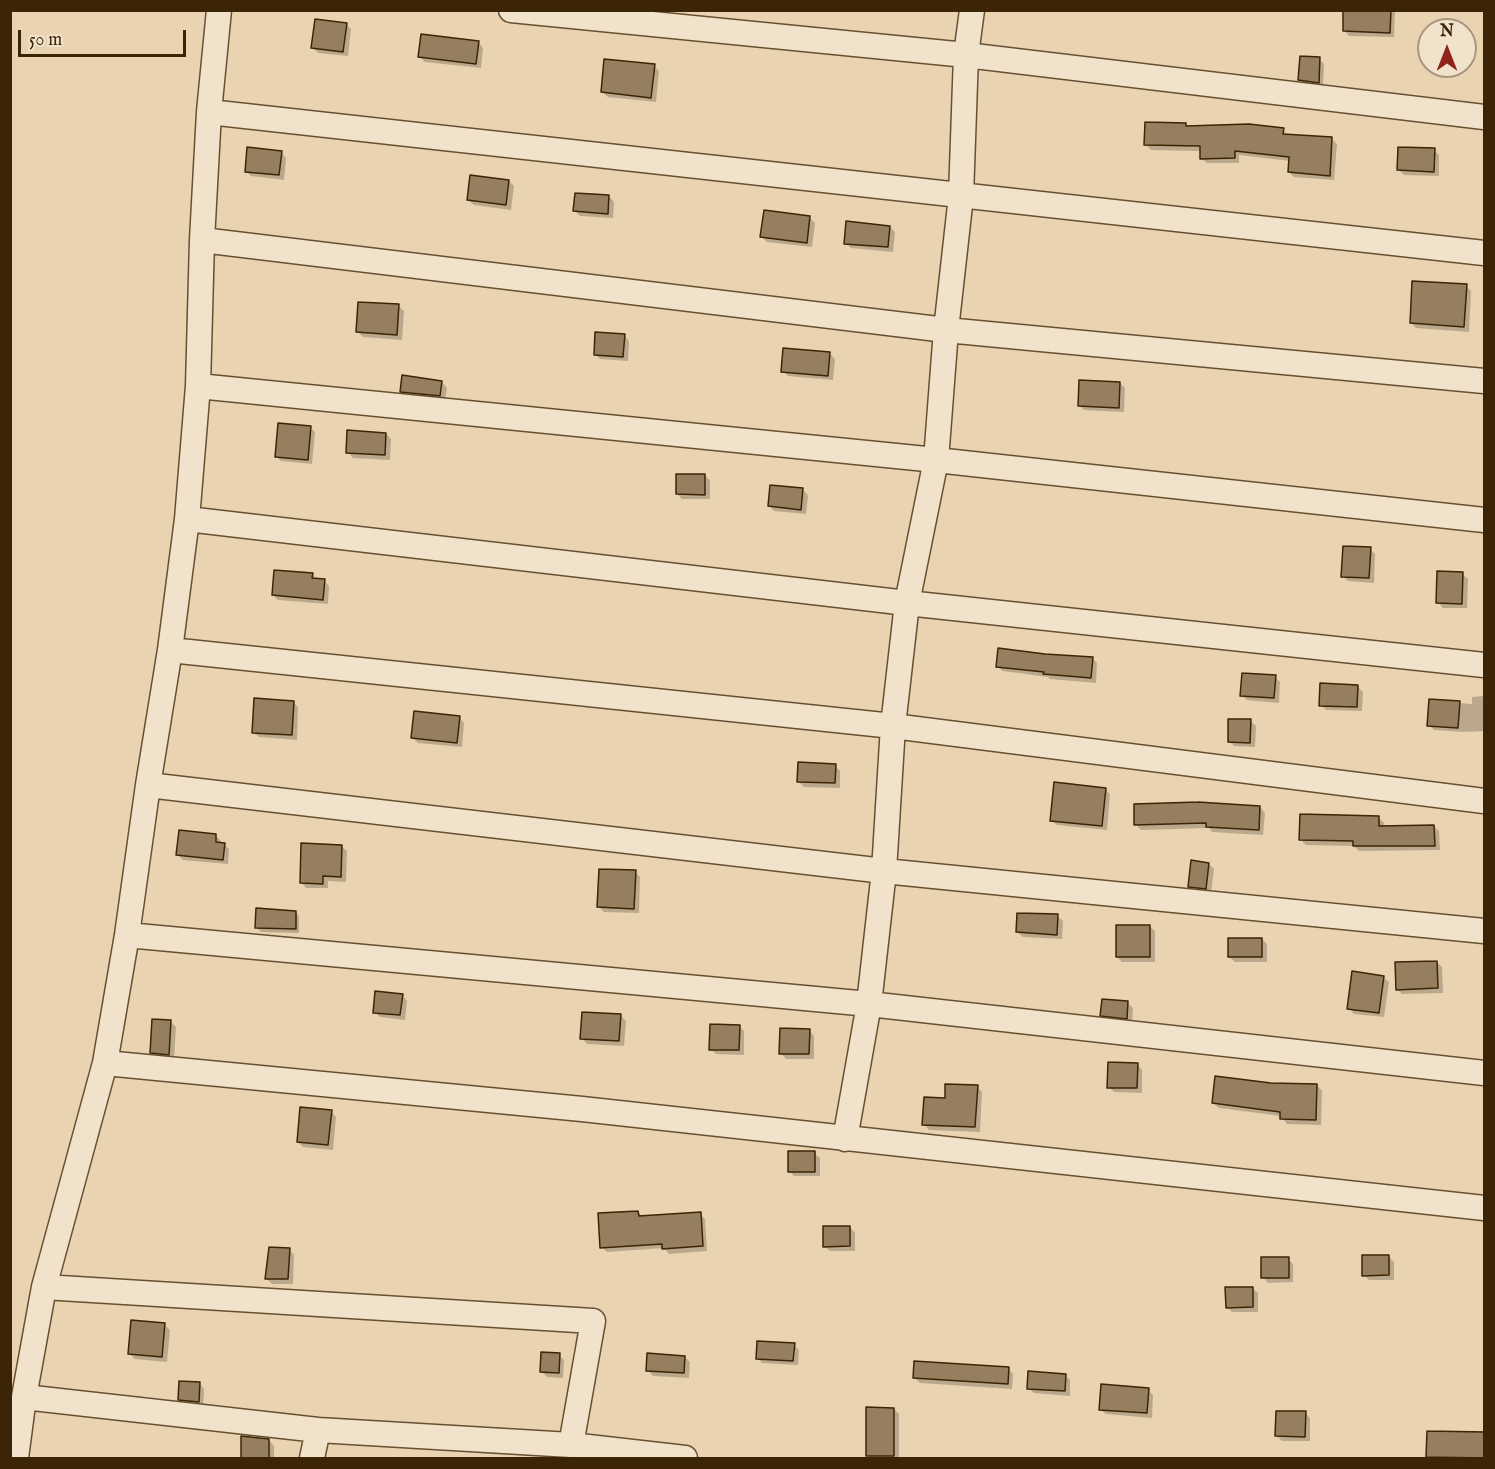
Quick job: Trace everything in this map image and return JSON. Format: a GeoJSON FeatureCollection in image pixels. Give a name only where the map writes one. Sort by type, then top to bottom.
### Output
{"type":"FeatureCollection","features":[{"type":"Feature","properties":{"kind":"street"},"geometry":{"type":"LineString","coordinates":[[16,1458],[24,1397],[44,1287],[105,1063],[127,935],[170,650],[187,519],[198,386],[202,240],[209,112],[219,10]]}},
{"type":"Feature","properties":{"kind":"street"},"geometry":{"type":"LineString","coordinates":[[511,10],[966,55],[1485,117]]}},
{"type":"Feature","properties":{"kind":"street"},"geometry":{"type":"LineString","coordinates":[[845,1140],[869,1004],[884,871],[893,726],[907,603],[936,460],[946,330],[961,196],[966,55],[972,10]]}},
{"type":"Feature","properties":{"kind":"street"},"geometry":{"type":"LineString","coordinates":[[209,112],[1485,253]]}},
{"type":"Feature","properties":{"kind":"street"},"geometry":{"type":"LineString","coordinates":[[202,240],[946,330],[1485,381]]}},
{"type":"Feature","properties":{"kind":"street"},"geometry":{"type":"LineString","coordinates":[[198,386],[936,460],[1485,520]]}},
{"type":"Feature","properties":{"kind":"street"},"geometry":{"type":"LineString","coordinates":[[187,519],[907,603],[1485,665]]}},
{"type":"Feature","properties":{"kind":"street"},"geometry":{"type":"LineString","coordinates":[[170,650],[893,726],[1485,801]]}},
{"type":"Feature","properties":{"kind":"street"},"geometry":{"type":"LineString","coordinates":[[148,785],[884,871],[1485,931]]}},
{"type":"Feature","properties":{"kind":"street"},"geometry":{"type":"LineString","coordinates":[[127,935],[869,1004],[1485,1073]]}},
{"type":"Feature","properties":{"kind":"street"},"geometry":{"type":"LineString","coordinates":[[105,1063],[582,1110],[1485,1208]]}},
{"type":"Feature","properties":{"kind":"street"},"geometry":{"type":"LineString","coordinates":[[44,1287],[593,1321],[571,1445]]}},
{"type":"Feature","properties":{"kind":"street"},"geometry":{"type":"LineString","coordinates":[[24,1397],[318,1430],[571,1445],[685,1458]]}},
{"type":"Feature","properties":{"kind":"street"},"geometry":{"type":"LineString","coordinates":[[312,1458],[318,1430]]}},
{"type":"Feature","properties":{"kind":"building"},"geometry":{"type":"Polygon","coordinates":[[[1343,10],[1391,10],[1390,33],[1343,31],[1343,10]]]}},
{"type":"Feature","properties":{"kind":"building"},"geometry":{"type":"Polygon","coordinates":[[[315,19],[347,23],[343,52],[311,48],[315,19]]]}},
{"type":"Feature","properties":{"kind":"building"},"geometry":{"type":"Polygon","coordinates":[[[421,34],[479,41],[476,64],[418,57],[421,34]]]}},
{"type":"Feature","properties":{"kind":"building"},"geometry":{"type":"Polygon","coordinates":[[[1300,56],[1320,57],[1319,83],[1298,80],[1300,56]]]}},
{"type":"Feature","properties":{"kind":"building"},"geometry":{"type":"Polygon","coordinates":[[[604,59],[655,64],[651,98],[601,92],[604,59]]]}},
{"type":"Feature","properties":{"kind":"building"},"geometry":{"type":"Polygon","coordinates":[[[1145,122],[1186,123],[1186,126],[1249,124],[1284,128],[1283,134],[1332,137],[1330,176],[1288,172],[1289,157],[1235,151],[1235,158],[1200,159],[1200,146],[1144,145],[1145,122]]]}},
{"type":"Feature","properties":{"kind":"building"},"geometry":{"type":"Polygon","coordinates":[[[247,147],[282,151],[279,175],[245,172],[247,147]]]}},
{"type":"Feature","properties":{"kind":"building"},"geometry":{"type":"Polygon","coordinates":[[[1398,147],[1435,148],[1434,172],[1397,170],[1398,147]]]}},
{"type":"Feature","properties":{"kind":"building"},"geometry":{"type":"Polygon","coordinates":[[[470,175],[509,180],[506,205],[467,200],[470,175]]]}},
{"type":"Feature","properties":{"kind":"building"},"geometry":{"type":"Polygon","coordinates":[[[575,193],[609,195],[608,214],[573,211],[575,193]]]}},
{"type":"Feature","properties":{"kind":"building"},"geometry":{"type":"Polygon","coordinates":[[[764,210],[810,216],[807,243],[760,237],[764,210]]]}},
{"type":"Feature","properties":{"kind":"building"},"geometry":{"type":"Polygon","coordinates":[[[846,221],[890,226],[888,247],[844,244],[846,221]]]}},
{"type":"Feature","properties":{"kind":"building"},"geometry":{"type":"Polygon","coordinates":[[[1412,281],[1467,284],[1464,327],[1410,323],[1412,281]]]}},
{"type":"Feature","properties":{"kind":"building"},"geometry":{"type":"Polygon","coordinates":[[[358,302],[399,304],[397,335],[356,332],[358,302]]]}},
{"type":"Feature","properties":{"kind":"building"},"geometry":{"type":"Polygon","coordinates":[[[595,332],[625,334],[623,357],[594,355],[595,332]]]}},
{"type":"Feature","properties":{"kind":"building"},"geometry":{"type":"Polygon","coordinates":[[[783,348],[830,352],[828,376],[781,372],[783,348]]]}},
{"type":"Feature","properties":{"kind":"building"},"geometry":{"type":"Polygon","coordinates":[[[402,375],[442,381],[440,396],[400,392],[402,375]]]}},
{"type":"Feature","properties":{"kind":"building"},"geometry":{"type":"Polygon","coordinates":[[[1079,380],[1120,382],[1119,408],[1078,406],[1079,380]]]}},
{"type":"Feature","properties":{"kind":"building"},"geometry":{"type":"Polygon","coordinates":[[[278,423],[311,426],[308,460],[275,457],[278,423]]]}},
{"type":"Feature","properties":{"kind":"building"},"geometry":{"type":"Polygon","coordinates":[[[347,430],[386,433],[385,455],[346,453],[347,430]]]}},
{"type":"Feature","properties":{"kind":"building"},"geometry":{"type":"Polygon","coordinates":[[[676,474],[705,474],[705,495],[676,494],[676,474]]]}},
{"type":"Feature","properties":{"kind":"building"},"geometry":{"type":"Polygon","coordinates":[[[770,485],[803,488],[801,510],[768,506],[770,485]]]}},
{"type":"Feature","properties":{"kind":"building"},"geometry":{"type":"Polygon","coordinates":[[[1343,546],[1371,547],[1369,578],[1341,577],[1343,546]]]}},
{"type":"Feature","properties":{"kind":"building"},"geometry":{"type":"Polygon","coordinates":[[[274,570],[313,573],[312,578],[325,579],[323,600],[272,595],[274,570]]]}},
{"type":"Feature","properties":{"kind":"building"},"geometry":{"type":"Polygon","coordinates":[[[1437,571],[1463,572],[1462,604],[1436,603],[1437,571]]]}},
{"type":"Feature","properties":{"kind":"building"},"geometry":{"type":"Polygon","coordinates":[[[998,648],[1093,657],[1091,678],[996,667],[998,648]]]}},
{"type":"Feature","properties":{"kind":"building"},"geometry":{"type":"Polygon","coordinates":[[[1242,673],[1276,675],[1274,698],[1240,696],[1242,673]]]}},
{"type":"Feature","properties":{"kind":"building"},"geometry":{"type":"Polygon","coordinates":[[[1320,683],[1358,685],[1357,707],[1319,706],[1320,683]]]}},
{"type":"Feature","properties":{"kind":"building"},"geometry":{"type":"Polygon","coordinates":[[[254,698],[294,701],[292,735],[252,733],[254,698]]]}},
{"type":"Feature","properties":{"kind":"building"},"geometry":{"type":"Polygon","coordinates":[[[1429,699],[1460,701],[1458,728],[1427,726],[1429,699]]]}},
{"type":"Feature","properties":{"kind":"building"},"geometry":{"type":"Polygon","coordinates":[[[414,711],[460,716],[457,743],[411,738],[414,711]]]}},
{"type":"Feature","properties":{"kind":"building"},"geometry":{"type":"Polygon","coordinates":[[[1228,719],[1251,719],[1250,743],[1228,742],[1228,719]]]}},
{"type":"Feature","properties":{"kind":"building"},"geometry":{"type":"Polygon","coordinates":[[[798,762],[836,764],[835,783],[797,782],[798,762]]]}},
{"type":"Feature","properties":{"kind":"building"},"geometry":{"type":"Polygon","coordinates":[[[1054,782],[1106,788],[1102,826],[1050,821],[1054,782]]]}},
{"type":"Feature","properties":{"kind":"building"},"geometry":{"type":"Polygon","coordinates":[[[1198,802],[1260,806],[1259,830],[1206,827],[1206,823],[1134,825],[1134,804],[1198,802]]]}},
{"type":"Feature","properties":{"kind":"building"},"geometry":{"type":"Polygon","coordinates":[[[1300,814],[1379,816],[1379,826],[1434,825],[1435,846],[1353,846],[1353,841],[1299,840],[1300,814]]]}},
{"type":"Feature","properties":{"kind":"building"},"geometry":{"type":"Polygon","coordinates":[[[179,830],[216,834],[216,842],[225,843],[223,860],[176,855],[179,830]]]}},
{"type":"Feature","properties":{"kind":"building"},"geometry":{"type":"Polygon","coordinates":[[[301,843],[342,845],[341,877],[323,876],[323,884],[300,883],[301,843]]]}},
{"type":"Feature","properties":{"kind":"building"},"geometry":{"type":"Polygon","coordinates":[[[1191,860],[1209,863],[1206,889],[1188,887],[1191,860]]]}},
{"type":"Feature","properties":{"kind":"building"},"geometry":{"type":"Polygon","coordinates":[[[599,869],[636,870],[634,909],[597,907],[599,869]]]}},
{"type":"Feature","properties":{"kind":"building"},"geometry":{"type":"Polygon","coordinates":[[[256,908],[296,911],[296,929],[255,928],[256,908]]]}},
{"type":"Feature","properties":{"kind":"building"},"geometry":{"type":"Polygon","coordinates":[[[1017,913],[1058,914],[1057,935],[1016,932],[1017,913]]]}},
{"type":"Feature","properties":{"kind":"building"},"geometry":{"type":"Polygon","coordinates":[[[1116,925],[1150,925],[1150,957],[1116,957],[1116,925]]]}},
{"type":"Feature","properties":{"kind":"building"},"geometry":{"type":"Polygon","coordinates":[[[1228,938],[1262,938],[1262,957],[1228,957],[1228,938]]]}},
{"type":"Feature","properties":{"kind":"building"},"geometry":{"type":"Polygon","coordinates":[[[1437,961],[1438,988],[1396,990],[1395,962],[1437,961]]]}},
{"type":"Feature","properties":{"kind":"building"},"geometry":{"type":"Polygon","coordinates":[[[1352,971],[1384,976],[1379,1013],[1347,1009],[1352,971]]]}},
{"type":"Feature","properties":{"kind":"building"},"geometry":{"type":"Polygon","coordinates":[[[375,991],[403,994],[400,1015],[373,1013],[375,991]]]}},
{"type":"Feature","properties":{"kind":"building"},"geometry":{"type":"Polygon","coordinates":[[[1102,999],[1128,1001],[1127,1019],[1100,1016],[1102,999]]]}},
{"type":"Feature","properties":{"kind":"building"},"geometry":{"type":"Polygon","coordinates":[[[582,1012],[621,1014],[619,1041],[580,1039],[582,1012]]]}},
{"type":"Feature","properties":{"kind":"building"},"geometry":{"type":"Polygon","coordinates":[[[152,1019],[171,1020],[169,1055],[150,1053],[152,1019]]]}},
{"type":"Feature","properties":{"kind":"building"},"geometry":{"type":"Polygon","coordinates":[[[710,1024],[740,1025],[739,1050],[709,1050],[710,1024]]]}},
{"type":"Feature","properties":{"kind":"building"},"geometry":{"type":"Polygon","coordinates":[[[780,1028],[810,1029],[809,1054],[779,1054],[780,1028]]]}},
{"type":"Feature","properties":{"kind":"building"},"geometry":{"type":"Polygon","coordinates":[[[1108,1062],[1138,1063],[1137,1088],[1107,1088],[1108,1062]]]}},
{"type":"Feature","properties":{"kind":"building"},"geometry":{"type":"Polygon","coordinates":[[[1215,1076],[1271,1083],[1317,1084],[1316,1120],[1280,1119],[1280,1112],[1212,1103],[1215,1076]]]}},
{"type":"Feature","properties":{"kind":"building"},"geometry":{"type":"Polygon","coordinates":[[[945,1084],[978,1085],[975,1127],[922,1125],[924,1097],[945,1098],[945,1084]]]}},
{"type":"Feature","properties":{"kind":"building"},"geometry":{"type":"Polygon","coordinates":[[[300,1107],[332,1110],[328,1145],[297,1142],[300,1107]]]}},
{"type":"Feature","properties":{"kind":"building"},"geometry":{"type":"Polygon","coordinates":[[[788,1151],[815,1151],[815,1172],[788,1172],[788,1151]]]}},
{"type":"Feature","properties":{"kind":"building"},"geometry":{"type":"Polygon","coordinates":[[[638,1211],[639,1216],[701,1212],[703,1246],[662,1249],[662,1244],[600,1248],[598,1213],[638,1211]]]}},
{"type":"Feature","properties":{"kind":"building"},"geometry":{"type":"Polygon","coordinates":[[[823,1226],[850,1226],[850,1246],[823,1247],[823,1226]]]}},
{"type":"Feature","properties":{"kind":"building"},"geometry":{"type":"Polygon","coordinates":[[[269,1247],[290,1248],[288,1279],[265,1279],[269,1247]]]}},
{"type":"Feature","properties":{"kind":"building"},"geometry":{"type":"Polygon","coordinates":[[[1362,1255],[1389,1255],[1389,1275],[1362,1276],[1362,1255]]]}},
{"type":"Feature","properties":{"kind":"building"},"geometry":{"type":"Polygon","coordinates":[[[1261,1257],[1289,1257],[1289,1278],[1261,1278],[1261,1257]]]}},
{"type":"Feature","properties":{"kind":"building"},"geometry":{"type":"Polygon","coordinates":[[[1225,1287],[1253,1287],[1253,1307],[1226,1308],[1225,1287]]]}},
{"type":"Feature","properties":{"kind":"building"},"geometry":{"type":"Polygon","coordinates":[[[131,1320],[165,1323],[162,1357],[128,1354],[131,1320]]]}},
{"type":"Feature","properties":{"kind":"building"},"geometry":{"type":"Polygon","coordinates":[[[757,1341],[795,1343],[793,1361],[756,1359],[757,1341]]]}},
{"type":"Feature","properties":{"kind":"building"},"geometry":{"type":"Polygon","coordinates":[[[541,1352],[560,1353],[559,1373],[540,1372],[541,1352]]]}},
{"type":"Feature","properties":{"kind":"building"},"geometry":{"type":"Polygon","coordinates":[[[647,1353],[685,1356],[684,1373],[646,1371],[647,1353]]]}},
{"type":"Feature","properties":{"kind":"building"},"geometry":{"type":"Polygon","coordinates":[[[914,1361],[1009,1367],[1008,1384],[913,1378],[914,1361]]]}},
{"type":"Feature","properties":{"kind":"building"},"geometry":{"type":"Polygon","coordinates":[[[1028,1371],[1066,1374],[1065,1391],[1027,1389],[1028,1371]]]}},
{"type":"Feature","properties":{"kind":"building"},"geometry":{"type":"Polygon","coordinates":[[[179,1381],[200,1382],[199,1402],[178,1400],[179,1381]]]}},
{"type":"Feature","properties":{"kind":"building"},"geometry":{"type":"Polygon","coordinates":[[[1101,1384],[1149,1388],[1147,1413],[1099,1410],[1101,1384]]]}},
{"type":"Feature","properties":{"kind":"building"},"geometry":{"type":"Polygon","coordinates":[[[866,1407],[894,1408],[894,1456],[866,1456],[866,1407]]]}},
{"type":"Feature","properties":{"kind":"building"},"geometry":{"type":"Polygon","coordinates":[[[1276,1411],[1306,1411],[1305,1437],[1275,1436],[1276,1411]]]}},
{"type":"Feature","properties":{"kind":"building"},"geometry":{"type":"Polygon","coordinates":[[[1427,1431],[1485,1432],[1485,1458],[1426,1457],[1427,1431]]]}},
{"type":"Feature","properties":{"kind":"building"},"geometry":{"type":"Polygon","coordinates":[[[241,1436],[269,1439],[269,1458],[241,1458],[241,1436]]]}}]}
